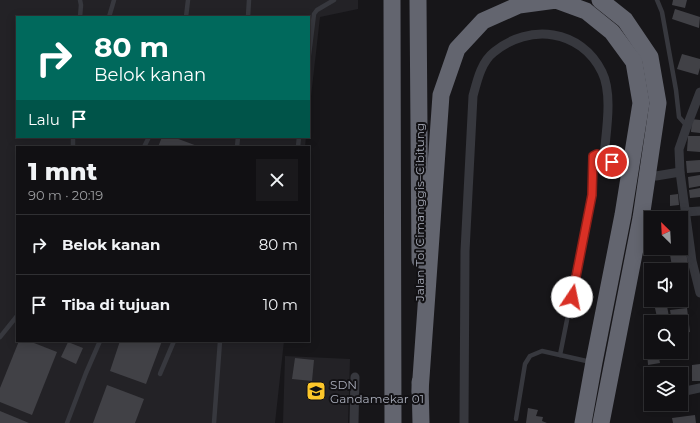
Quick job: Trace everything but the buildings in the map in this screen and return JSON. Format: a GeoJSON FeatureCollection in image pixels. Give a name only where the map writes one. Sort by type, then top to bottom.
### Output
{"type":"FeatureCollection","features":[{"type":"Feature","properties":{"kind":"highway"},"geometry":{"type":"LineString","coordinates":[[392,0],[393,423]]}},
{"type":"Feature","properties":{"kind":"highway","name":"Jalan Tol Cimanggis–Cibitung"},"geometry":{"type":"LineString","coordinates":[[418,0],[421,423]]}},
{"type":"Feature","properties":{"kind":"highway"},"geometry":{"type":"LineString","coordinates":[[420,392],[441,95],[457,49],[483,21],[519,5],[556,0],[586,11],[612,32],[634,62],[641,103],[623,215],[583,423]]}},
{"type":"Feature","properties":{"kind":"highway"},"geometry":{"type":"LineString","coordinates":[[600,0],[625,20],[650,56],[658,103],[641,218],[601,423]]}},
{"type":"Feature","properties":{"kind":"street"},"geometry":{"type":"LineString","coordinates":[[464,423],[465,251],[473,96],[477,78],[493,53],[509,42],[524,36],[538,34],[562,36],[578,43],[592,56],[602,72],[607,94],[608,116],[604,156],[620,168]]}},
{"type":"Feature","properties":{"kind":"street"},"geometry":{"type":"LineString","coordinates":[[685,211],[679,149],[686,126],[700,92]]}},
{"type":"Feature","properties":{"kind":"street"},"geometry":{"type":"LineString","coordinates":[[656,176],[680,172]]}},
{"type":"Feature","properties":{"kind":"street"},"geometry":{"type":"LineString","coordinates":[[688,212],[700,211]]}},
{"type":"Feature","properties":{"kind":"street"},"geometry":{"type":"LineString","coordinates":[[688,233],[692,261],[700,293]]}},
{"type":"Feature","properties":{"kind":"street"},"geometry":{"type":"LineString","coordinates":[[354,423],[355,376]]}},
{"type":"Feature","properties":{"kind":"street"},"geometry":{"type":"LineString","coordinates":[[688,391],[700,388]]}},
{"type":"Feature","properties":{"kind":"lane"},"geometry":{"type":"LineString","coordinates":[[80,0],[80,16]]}},
{"type":"Feature","properties":{"kind":"lane"},"geometry":{"type":"LineString","coordinates":[[109,16],[114,0]]}},
{"type":"Feature","properties":{"kind":"lane"},"geometry":{"type":"LineString","coordinates":[[186,16],[188,0]]}},
{"type":"Feature","properties":{"kind":"lane"},"geometry":{"type":"LineString","coordinates":[[248,16],[249,0]]}},
{"type":"Feature","properties":{"kind":"lane"},"geometry":{"type":"LineString","coordinates":[[310,47],[314,14],[317,10],[334,0]]}},
{"type":"Feature","properties":{"kind":"lane"},"geometry":{"type":"LineString","coordinates":[[657,0],[662,12],[676,90],[678,117],[686,126]]}},
{"type":"Feature","properties":{"kind":"lane"},"geometry":{"type":"LineString","coordinates":[[560,355],[592,195],[593,156],[597,154],[604,156]]}},
{"type":"Feature","properties":{"kind":"lane"},"geometry":{"type":"LineString","coordinates":[[0,337],[16,317]]}},
{"type":"Feature","properties":{"kind":"lane"},"geometry":{"type":"LineString","coordinates":[[67,423],[100,342]]}},
{"type":"Feature","properties":{"kind":"lane"},"geometry":{"type":"LineString","coordinates":[[160,374],[174,342]]}},
{"type":"Feature","properties":{"kind":"lane"},"geometry":{"type":"LineString","coordinates":[[214,423],[220,342]]}},
{"type":"Feature","properties":{"kind":"lane"},"geometry":{"type":"LineString","coordinates":[[516,419],[525,364],[530,356],[542,350],[594,362]]}},
{"type":"Feature","properties":{"kind":"shaded area"},"geometry":{"type":"Polygon","coordinates":[[[0,0],[358,0],[358,9],[320,17],[310,105],[310,16],[16,16],[16,138],[306,138],[305,146],[16,146],[16,342],[284,342],[275,423],[0,423],[0,0]]]}},
{"type":"Feature","properties":{"kind":"shaded area","name":"SDN Gandamekar 01"},"geometry":{"type":"Polygon","coordinates":[[[285,356],[350,359],[348,423],[283,423],[285,356]]]}},
{"type":"Feature","properties":{"kind":"place","name":"SDN Gandamekar 01"},"geometry":{"type":"Point","coordinates":[316,391]}},
{"type":"Feature","properties":{"kind":"route"},"geometry":{"type":"LineString","coordinates":[[572,297],[592,195],[593,156],[597,154],[604,156],[612,162]]}}]}
